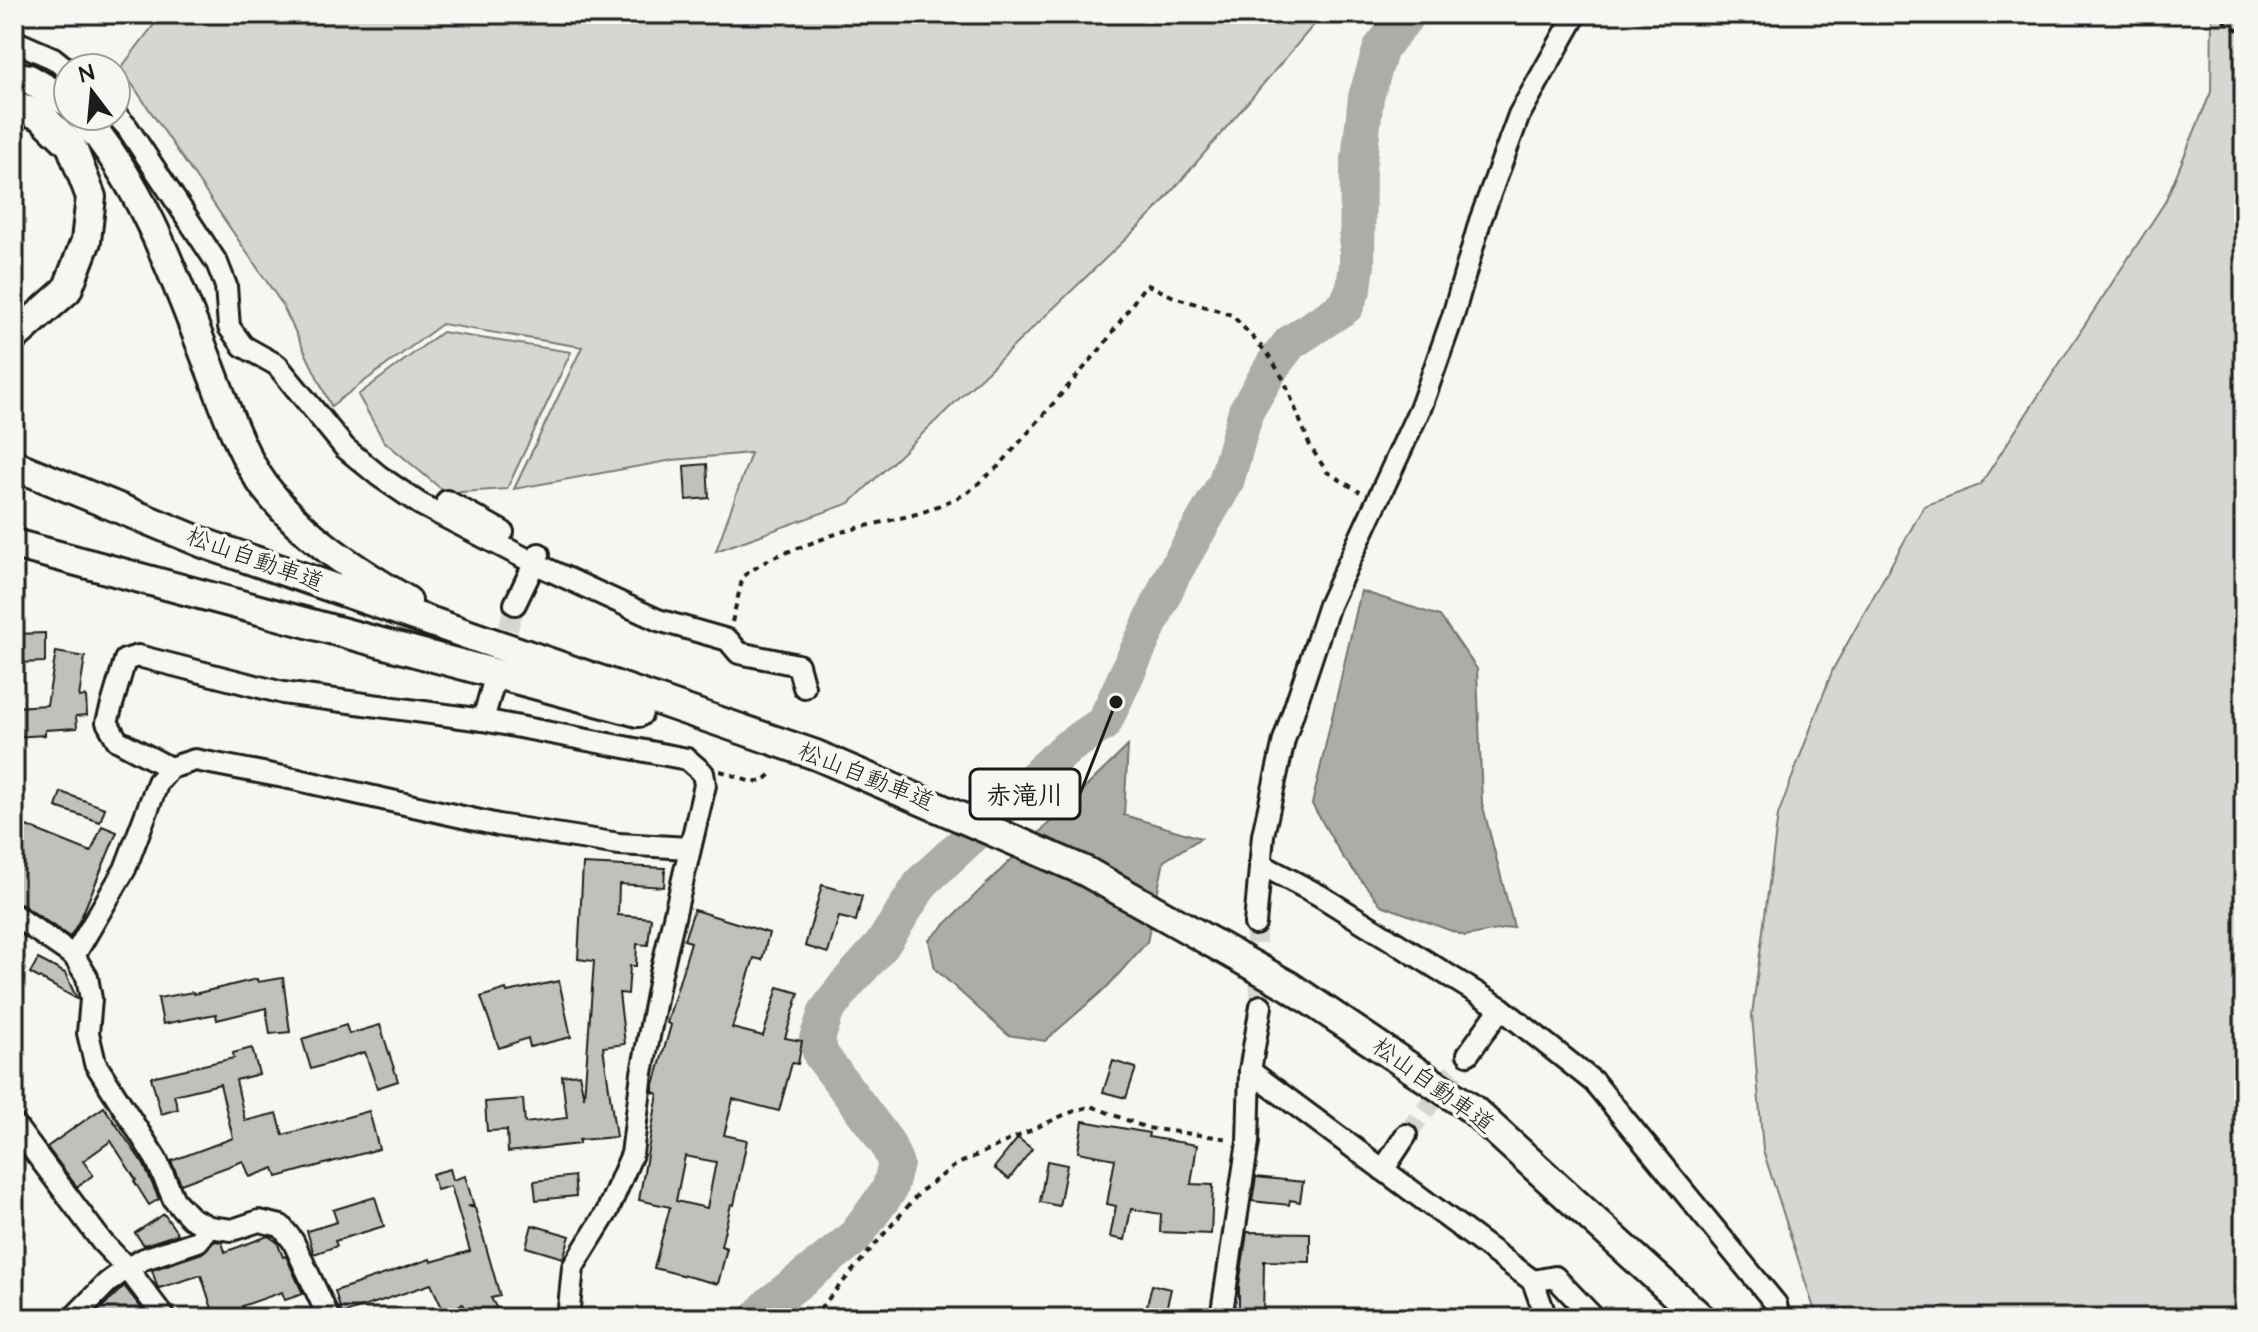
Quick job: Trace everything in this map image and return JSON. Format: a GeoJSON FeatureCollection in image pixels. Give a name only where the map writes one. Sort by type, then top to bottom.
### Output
{"type":"FeatureCollection","features":[{"type":"Feature","properties":{"kind":"highway"},"geometry":{"type":"LineString","coordinates":[[14,76],[29,79],[52,93]]}},
{"type":"Feature","properties":{"kind":"highway"},"geometry":{"type":"LineString","coordinates":[[14,105],[41,116],[71,145],[91,197],[86,241],[67,290],[14,337]]}},
{"type":"Feature","properties":{"kind":"highway"},"geometry":{"type":"LineString","coordinates":[[96,132],[151,227],[235,432],[265,486],[311,537],[367,577],[458,631]]}},
{"type":"Feature","properties":{"kind":"highway","name":"松山自動車道"},"geometry":{"type":"LineString","coordinates":[[14,465],[206,544],[839,765],[1085,871],[1289,986],[1472,1109],[1701,1318]]}},
{"type":"Feature","properties":{"kind":"highway"},"geometry":{"type":"LineString","coordinates":[[14,544],[839,765]]}},
{"type":"Feature","properties":{"kind":"street"},"geometry":{"type":"LineString","coordinates":[[1255,924],[1263,835],[1284,740],[1329,605],[1422,404],[1453,316],[1480,221],[1519,115],[1576,14]]}},
{"type":"Feature","properties":{"kind":"street"},"geometry":{"type":"LineString","coordinates":[[14,41],[52,58]]}},
{"type":"Feature","properties":{"kind":"street"},"geometry":{"type":"LineString","coordinates":[[130,132],[217,263],[226,286],[229,327],[243,346],[277,365],[345,448],[420,504],[536,564],[658,620],[728,640],[739,653],[798,665],[804,687]]}},
{"type":"Feature","properties":{"kind":"street"},"geometry":{"type":"LineString","coordinates":[[447,501],[539,551],[536,564],[515,604]]}},
{"type":"Feature","properties":{"kind":"street"},"geometry":{"type":"LineString","coordinates":[[170,768],[117,740],[107,722],[125,660],[138,656],[283,693],[483,720],[687,759],[703,773],[705,785],[642,1073],[632,1154],[607,1212],[573,1267],[568,1318]]}},
{"type":"Feature","properties":{"kind":"street"},"geometry":{"type":"LineString","coordinates":[[483,720],[492,688]]}},
{"type":"Feature","properties":{"kind":"street"},"geometry":{"type":"LineString","coordinates":[[74,956],[125,869],[158,782],[170,768],[195,760],[498,825],[619,844],[689,848]]}},
{"type":"Feature","properties":{"kind":"street"},"geometry":{"type":"LineString","coordinates":[[1260,864],[1346,911],[1501,1008],[1594,1082],[1776,1304],[1779,1318]]}},
{"type":"Feature","properties":{"kind":"street"},"geometry":{"type":"LineString","coordinates":[[14,915],[74,956],[87,977],[91,999],[88,1033],[95,1063],[156,1159],[174,1200],[191,1218],[209,1227],[232,1230],[259,1221],[281,1226],[293,1241],[329,1318]]}},
{"type":"Feature","properties":{"kind":"street"},"geometry":{"type":"LineString","coordinates":[[1221,1318],[1248,1142],[1250,1071],[1261,1006]]}},
{"type":"Feature","properties":{"kind":"street"},"geometry":{"type":"LineString","coordinates":[[1468,1054],[1501,1008]]}},
{"type":"Feature","properties":{"kind":"street"},"geometry":{"type":"LineString","coordinates":[[1250,1071],[1533,1281],[1546,1318]]}},
{"type":"Feature","properties":{"kind":"street"},"geometry":{"type":"LineString","coordinates":[[14,1124],[102,1242],[127,1268],[165,1318]]}},
{"type":"Feature","properties":{"kind":"street"},"geometry":{"type":"LineString","coordinates":[[1383,1170],[1406,1135]]}},
{"type":"Feature","properties":{"kind":"street"},"geometry":{"type":"LineString","coordinates":[[73,1318],[107,1283],[127,1268],[198,1241],[209,1227]]}},
{"type":"Feature","properties":{"kind":"street"},"geometry":{"type":"LineString","coordinates":[[1533,1281],[1555,1277],[1594,1318]]}},
{"type":"Feature","properties":{"kind":"path"},"geometry":{"type":"LineString","coordinates":[[2213,14],[2244,34]]}},
{"type":"Feature","properties":{"kind":"path"},"geometry":{"type":"LineString","coordinates":[[728,640],[743,576],[771,558],[841,532],[921,513],[966,494],[1000,465],[1103,346],[1146,284],[1174,297],[1232,315],[1268,354],[1284,380],[1310,446],[1327,472],[1377,503]]}},
{"type":"Feature","properties":{"kind":"path"},"geometry":{"type":"LineString","coordinates":[[703,773],[721,770],[755,783],[765,781],[771,774]]}},
{"type":"Feature","properties":{"kind":"path"},"geometry":{"type":"LineString","coordinates":[[812,1318],[921,1191],[956,1165],[1066,1114],[1091,1106],[1147,1128],[1248,1142]]}},
{"type":"Feature","properties":{"kind":"shaded area"},"geometry":{"type":"Polygon","coordinates":[[[162,14],[1323,14],[1155,211],[850,503],[716,551],[751,453],[673,460],[514,489],[582,347],[442,324],[331,406],[282,304],[132,84],[132,54],[162,14]]]}},
{"type":"Feature","properties":{"kind":"shaded area"},"geometry":{"type":"Polygon","coordinates":[[[2212,14],[2244,14],[2244,1318],[1817,1318],[1763,1150],[1752,1015],[1778,815],[1833,669],[1924,506],[1980,485],[2165,202],[2211,92],[2212,14]]]}},
{"type":"Feature","properties":{"kind":"shaded area"},"geometry":{"type":"Polygon","coordinates":[[[442,332],[571,352],[507,489],[446,493],[384,441],[358,395],[442,332]]]}},
{"type":"Feature","properties":{"kind":"shaded area"},"geometry":{"type":"Polygon","coordinates":[[[1361,591],[1440,616],[1477,669],[1482,803],[1514,927],[1465,936],[1381,905],[1342,856],[1312,804],[1361,591]]]}},
{"type":"Feature","properties":{"kind":"shaded area"},"geometry":{"type":"Polygon","coordinates":[[[1128,746],[1124,815],[1201,838],[1164,861],[1147,942],[1108,986],[1045,1041],[1008,1035],[935,969],[929,940],[1128,746]]]}},
{"type":"Feature","properties":{"kind":"building"},"geometry":{"type":"Polygon","coordinates":[[[707,464],[709,498],[686,500],[684,466],[707,464]]]}},
{"type":"Feature","properties":{"kind":"building"},"geometry":{"type":"Polygon","coordinates":[[[45,633],[45,662],[14,663],[14,634],[45,633]]]}},
{"type":"Feature","properties":{"kind":"building"},"geometry":{"type":"Polygon","coordinates":[[[56,652],[85,657],[79,697],[86,696],[87,715],[76,716],[77,728],[45,730],[45,735],[14,737],[14,707],[47,705],[56,652]]]}},
{"type":"Feature","properties":{"kind":"building"},"geometry":{"type":"Polygon","coordinates":[[[61,792],[105,808],[100,822],[56,807],[61,792]]]}},
{"type":"Feature","properties":{"kind":"building"},"geometry":{"type":"Polygon","coordinates":[[[14,821],[91,852],[102,826],[117,832],[70,937],[14,902],[14,821]]]}},
{"type":"Feature","properties":{"kind":"building"},"geometry":{"type":"Polygon","coordinates":[[[583,864],[665,868],[664,887],[619,884],[618,915],[651,918],[648,945],[637,944],[636,966],[630,966],[628,994],[619,993],[625,1044],[603,1047],[616,1137],[508,1152],[507,1130],[487,1131],[485,1102],[523,1099],[525,1123],[567,1118],[562,1076],[579,1074],[584,1098],[594,961],[578,959],[583,864]]]}},
{"type":"Feature","properties":{"kind":"building"},"geometry":{"type":"Polygon","coordinates":[[[822,885],[862,896],[856,921],[839,917],[828,953],[805,946],[822,885]]]}},
{"type":"Feature","properties":{"kind":"building"},"geometry":{"type":"Polygon","coordinates":[[[694,910],[769,933],[762,960],[754,958],[732,1028],[763,1036],[778,987],[799,993],[785,1038],[802,1041],[798,1064],[792,1063],[779,1111],[733,1099],[724,1135],[747,1140],[734,1205],[731,1204],[721,1246],[727,1248],[718,1284],[654,1268],[670,1207],[639,1200],[658,1094],[653,1092],[653,1088],[671,1025],[667,1023],[691,942],[684,940],[694,910]],[[685,1156],[676,1201],[707,1208],[716,1162],[685,1156]]]}},
{"type":"Feature","properties":{"kind":"building"},"geometry":{"type":"Polygon","coordinates":[[[38,959],[65,973],[77,999],[30,973],[38,959]]]}},
{"type":"Feature","properties":{"kind":"building"},"geometry":{"type":"Polygon","coordinates":[[[283,978],[290,1032],[270,1034],[266,1008],[217,1020],[216,1014],[163,1024],[158,998],[194,994],[257,979],[258,982],[283,978]]]}},
{"type":"Feature","properties":{"kind":"building"},"geometry":{"type":"Polygon","coordinates":[[[559,981],[571,1037],[530,1047],[528,1038],[499,1048],[481,997],[506,989],[507,992],[559,981]]]}},
{"type":"Feature","properties":{"kind":"building"},"geometry":{"type":"Polygon","coordinates":[[[346,1025],[349,1034],[380,1025],[398,1081],[377,1088],[365,1052],[311,1069],[302,1039],[346,1025]]]}},
{"type":"Feature","properties":{"kind":"building"},"geometry":{"type":"Polygon","coordinates":[[[252,1048],[259,1074],[236,1080],[245,1121],[277,1113],[283,1135],[369,1111],[379,1149],[277,1177],[274,1168],[250,1177],[243,1161],[181,1184],[171,1161],[233,1138],[220,1084],[174,1095],[178,1109],[161,1114],[151,1077],[234,1058],[233,1053],[252,1048]]]}},
{"type":"Feature","properties":{"kind":"building"},"geometry":{"type":"Polygon","coordinates":[[[1113,1061],[1136,1068],[1126,1098],[1103,1092],[1113,1061]]]}},
{"type":"Feature","properties":{"kind":"building"},"geometry":{"type":"Polygon","coordinates":[[[104,1107],[144,1165],[159,1199],[149,1205],[111,1141],[83,1161],[93,1175],[77,1187],[47,1147],[104,1107]]]}},
{"type":"Feature","properties":{"kind":"building"},"geometry":{"type":"Polygon","coordinates":[[[1083,1121],[1197,1145],[1191,1184],[1213,1185],[1211,1234],[1160,1232],[1161,1214],[1131,1209],[1125,1240],[1110,1237],[1116,1206],[1107,1204],[1115,1159],[1078,1152],[1083,1121]]]}},
{"type":"Feature","properties":{"kind":"building"},"geometry":{"type":"Polygon","coordinates":[[[1018,1138],[1032,1149],[1009,1179],[994,1168],[1018,1138]]]}},
{"type":"Feature","properties":{"kind":"building"},"geometry":{"type":"Polygon","coordinates":[[[1047,1161],[1067,1165],[1059,1206],[1040,1202],[1047,1161]]]}},
{"type":"Feature","properties":{"kind":"building"},"geometry":{"type":"Polygon","coordinates":[[[450,1169],[453,1180],[465,1176],[474,1206],[468,1206],[475,1208],[500,1296],[491,1298],[502,1318],[471,1318],[463,1304],[444,1312],[431,1284],[342,1314],[335,1291],[430,1259],[431,1262],[470,1251],[451,1186],[437,1190],[432,1174],[450,1169]]]}},
{"type":"Feature","properties":{"kind":"building"},"geometry":{"type":"Polygon","coordinates":[[[574,1176],[576,1196],[536,1200],[534,1181],[574,1176]]]}},
{"type":"Feature","properties":{"kind":"building"},"geometry":{"type":"Polygon","coordinates":[[[1256,1177],[1303,1182],[1300,1202],[1290,1200],[1289,1205],[1252,1201],[1256,1177]]]}},
{"type":"Feature","properties":{"kind":"building"},"geometry":{"type":"Polygon","coordinates":[[[375,1197],[384,1226],[335,1241],[337,1246],[314,1254],[307,1231],[337,1222],[333,1210],[375,1197]]]}},
{"type":"Feature","properties":{"kind":"building"},"geometry":{"type":"Polygon","coordinates":[[[164,1214],[178,1234],[144,1245],[135,1233],[164,1214]]]}},
{"type":"Feature","properties":{"kind":"building"},"geometry":{"type":"Polygon","coordinates":[[[532,1225],[570,1236],[563,1258],[526,1247],[532,1225]]]}},
{"type":"Feature","properties":{"kind":"building"},"geometry":{"type":"Polygon","coordinates":[[[1247,1232],[1310,1233],[1310,1262],[1264,1261],[1263,1318],[1239,1318],[1239,1285],[1247,1232]]]}},
{"type":"Feature","properties":{"kind":"building"},"geometry":{"type":"Polygon","coordinates":[[[268,1236],[277,1242],[283,1257],[286,1256],[303,1294],[285,1300],[282,1292],[242,1306],[247,1318],[215,1318],[201,1275],[159,1288],[157,1286],[152,1270],[202,1253],[215,1241],[222,1242],[225,1252],[268,1236]]]}},
{"type":"Feature","properties":{"kind":"building"},"geometry":{"type":"Polygon","coordinates":[[[1152,1285],[1171,1289],[1164,1318],[1144,1318],[1152,1285]]]}},
{"type":"Feature","properties":{"kind":"building"},"geometry":{"type":"Polygon","coordinates":[[[124,1286],[142,1309],[132,1318],[91,1318],[124,1286]]]}},
{"type":"Feature","properties":{"kind":"waterway"},"geometry":{"type":"LineString","coordinates":[[757,1318],[771,1303],[854,1238],[889,1190],[896,1164],[887,1143],[821,1055],[817,1039],[826,1012],[882,945],[922,882],[1068,747],[1104,723],[1172,576],[1226,482],[1246,411],[1290,343],[1346,306],[1354,287],[1357,265],[1358,169],[1366,97],[1381,48],[1408,14]]}},
{"type":"Feature","properties":{"kind":"tunnel"},"geometry":{"type":"LineString","coordinates":[[500,658],[515,604]]}},
{"type":"Feature","properties":{"kind":"tunnel"},"geometry":{"type":"LineString","coordinates":[[1255,924],[1261,1006]]}},
{"type":"Feature","properties":{"kind":"tunnel"},"geometry":{"type":"LineString","coordinates":[[1406,1135],[1468,1054]]}},
{"type":"Feature","properties":{"kind":"place","name":"赤滝川"},"geometry":{"type":"Point","coordinates":[1116,702]}}]}
